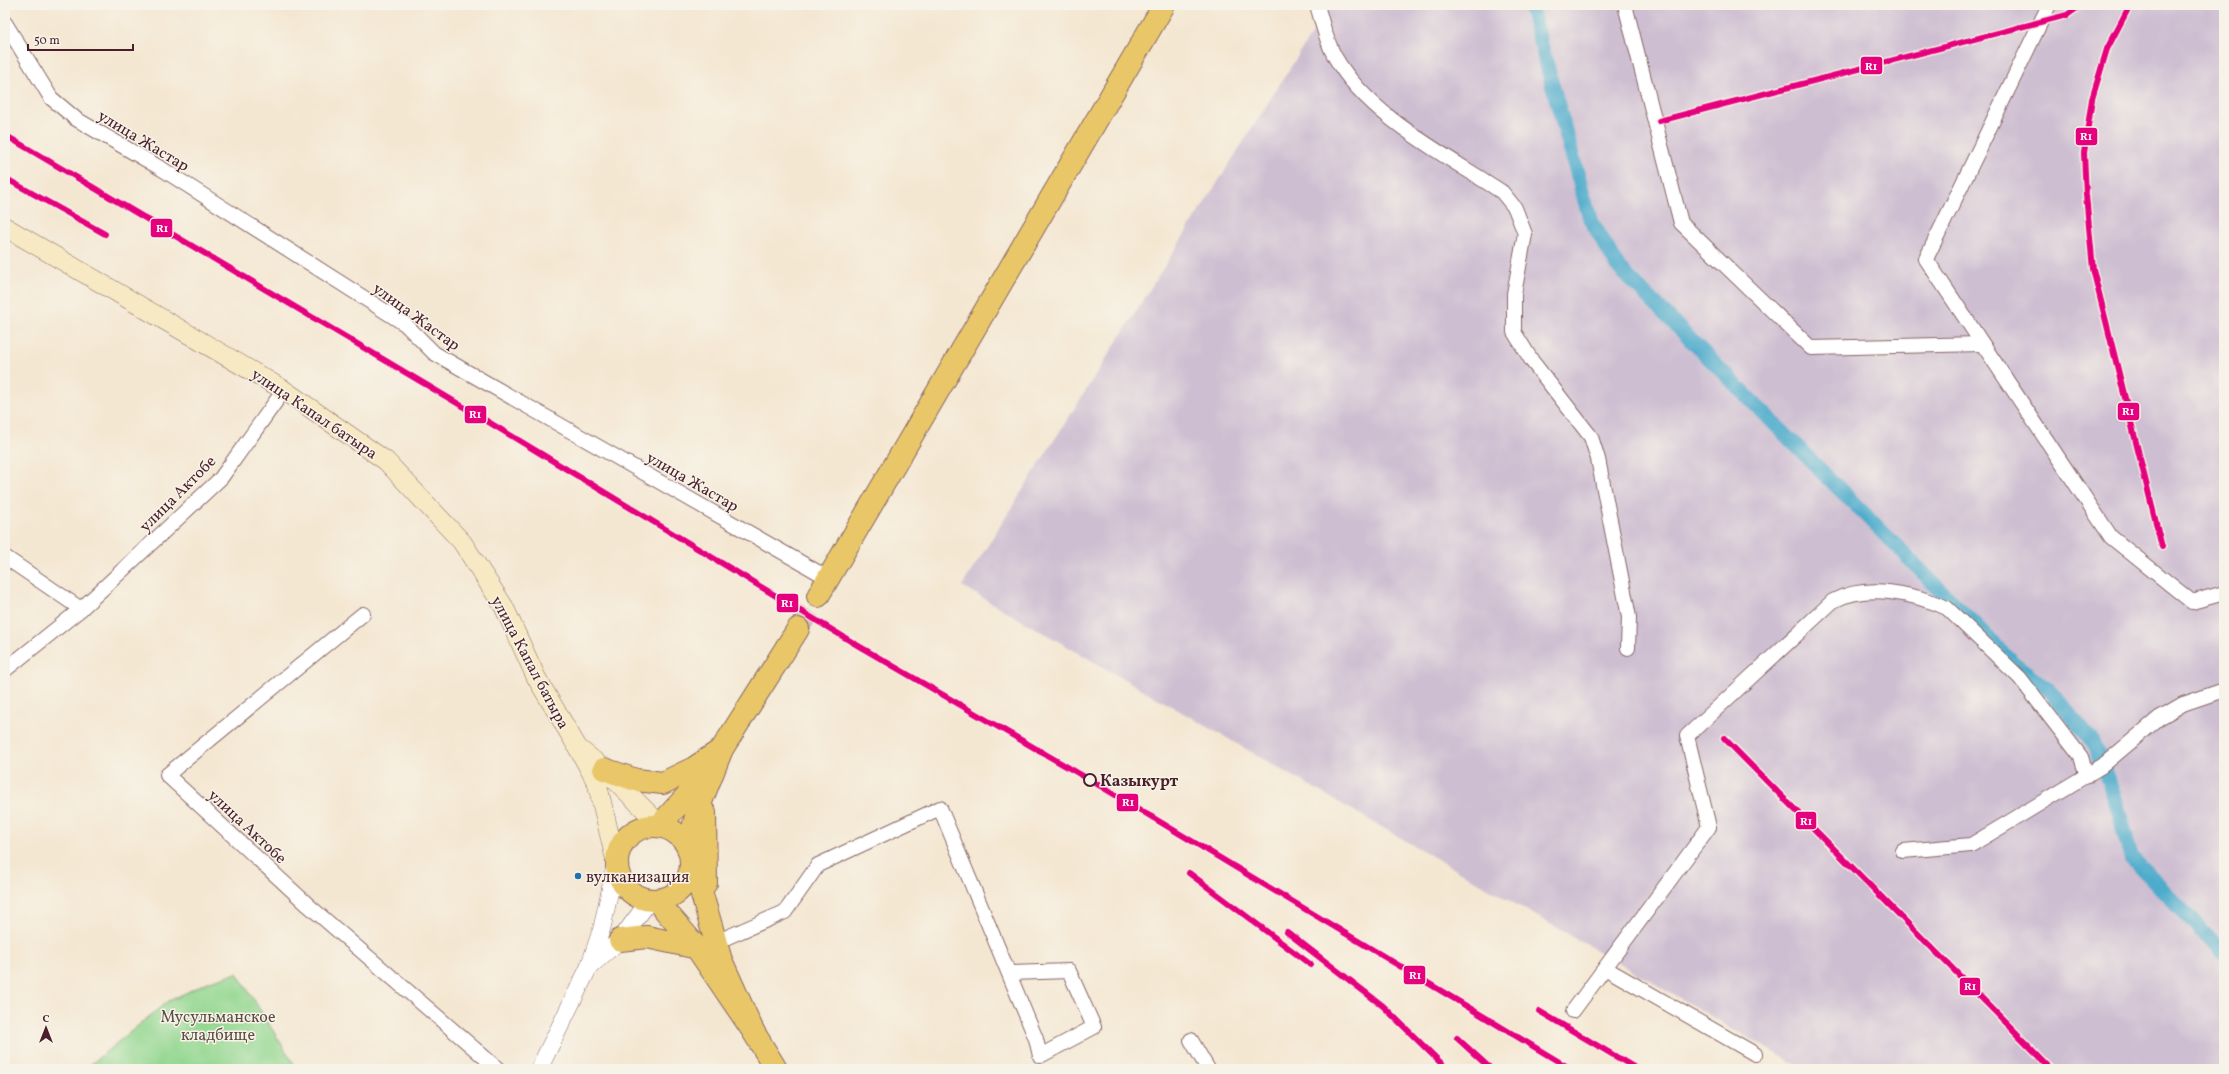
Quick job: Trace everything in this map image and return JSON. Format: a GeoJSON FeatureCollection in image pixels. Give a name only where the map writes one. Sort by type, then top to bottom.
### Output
{"type":"FeatureCollection","features":[{"type":"Feature","properties":{"kind":"main road"},"geometry":{"type":"LineString","coordinates":[[818,596],[1164,5]]}},
{"type":"Feature","properties":{"kind":"main road","name":"улица Капал батыра"},"geometry":{"type":"LineString","coordinates":[[5,227],[284,390],[386,462],[462,542],[504,607],[536,677],[597,783],[616,862]]}},
{"type":"Feature","properties":{"kind":"main road"},"geometry":{"type":"LineString","coordinates":[[776,1069],[753,1031],[707,945],[653,900],[633,894],[624,886],[618,874],[616,862],[619,849],[626,838],[636,830],[660,825],[691,791],[722,749],[798,629]]}},
{"type":"Feature","properties":{"kind":"main road","name":"улица Капал батыра"},"geometry":{"type":"LineString","coordinates":[[578,748],[604,770],[660,825]]}},
{"type":"Feature","properties":{"kind":"main road"},"geometry":{"type":"LineString","coordinates":[[604,770],[636,780],[663,783],[694,768],[722,749]]}},
{"type":"Feature","properties":{"kind":"main road"},"geometry":{"type":"LineString","coordinates":[[653,900],[673,895],[686,883],[691,872],[690,854],[697,812],[722,749]]}},
{"type":"Feature","properties":{"kind":"main road"},"geometry":{"type":"LineString","coordinates":[[705,793],[707,945]]}},
{"type":"Feature","properties":{"kind":"main road"},"geometry":{"type":"LineString","coordinates":[[660,825],[677,834],[690,854],[707,912]]}},
{"type":"Feature","properties":{"kind":"main road"},"geometry":{"type":"LineString","coordinates":[[620,940],[647,937],[707,945]]}},
{"type":"Feature","properties":{"kind":"street"},"geometry":{"type":"LineString","coordinates":[[1317,5],[1323,29],[1334,56],[1350,80],[1381,113],[1502,192],[1515,208],[1525,234],[1514,294],[1514,332],[1532,361],[1591,437],[1598,459],[1629,617],[1628,648]]}},
{"type":"Feature","properties":{"kind":"street"},"geometry":{"type":"LineString","coordinates":[[1625,5],[1681,223],[1811,348],[1982,344]]}},
{"type":"Feature","properties":{"kind":"street"},"geometry":{"type":"LineString","coordinates":[[2049,5],[1926,259],[2111,537],[2192,602],[2224,593]]}},
{"type":"Feature","properties":{"kind":"street","name":"улица Жастар"},"geometry":{"type":"LineString","coordinates":[[5,23],[51,98],[76,119],[162,169],[405,324],[434,353],[828,578]]}},
{"type":"Feature","properties":{"kind":"street","name":"улица Актобе"},"geometry":{"type":"LineString","coordinates":[[5,670],[81,609],[221,478],[284,390]]}},
{"type":"Feature","properties":{"kind":"street"},"geometry":{"type":"LineString","coordinates":[[5,557],[81,609]]}},
{"type":"Feature","properties":{"kind":"street"},"geometry":{"type":"LineString","coordinates":[[1573,1011],[1709,827],[1687,736],[1833,601],[1845,595],[1861,592],[1901,594],[1933,602],[1947,608],[2020,678],[2081,757],[2087,776]]}},
{"type":"Feature","properties":{"kind":"street","name":"улица Актобе"},"geometry":{"type":"LineString","coordinates":[[363,614],[167,775],[308,905],[498,1069]]}},
{"type":"Feature","properties":{"kind":"street"},"geometry":{"type":"LineString","coordinates":[[1903,851],[1971,845],[2102,766],[2159,718],[2183,704],[2224,690]]}},
{"type":"Feature","properties":{"kind":"street"},"geometry":{"type":"LineString","coordinates":[[707,945],[785,912],[818,865],[940,808],[1036,1039],[1040,1056],[1094,1027],[1069,971],[1009,973]]}},
{"type":"Feature","properties":{"kind":"street"},"geometry":{"type":"LineString","coordinates":[[540,1069],[589,967],[602,928],[616,862]]}},
{"type":"Feature","properties":{"kind":"street"},"geometry":{"type":"LineString","coordinates":[[589,967],[620,940],[653,900]]}},
{"type":"Feature","properties":{"kind":"street"},"geometry":{"type":"LineString","coordinates":[[1604,968],[1755,1054]]}},
{"type":"Feature","properties":{"kind":"street"},"geometry":{"type":"LineString","coordinates":[[1191,1040],[1208,1069]]}},
{"type":"Feature","properties":{"kind":"shaded area"},"geometry":{"type":"Polygon","coordinates":[[[1330,5],[2224,5],[2224,1069],[1803,1069],[962,586],[1330,5]]]}},
{"type":"Feature","properties":{"kind":"green space","name":"Мусульманское кладбище"},"geometry":{"type":"Polygon","coordinates":[[[237,973],[297,1069],[85,1069],[167,1002],[210,981],[237,973]]]}},
{"type":"Feature","properties":{"kind":"waterway"},"geometry":{"type":"LineString","coordinates":[[1530,5],[1590,219],[1619,268],[2012,662],[2047,688],[2093,742],[2115,798],[2131,857],[2224,953]]}},
{"type":"Feature","properties":{"kind":"tunnel"},"geometry":{"type":"LineString","coordinates":[[798,629],[818,596]]}},
{"type":"Feature","properties":{"kind":"transit line","name":"R1"},"geometry":{"type":"LineString","coordinates":[[1659,121],[2067,15],[2081,5]]}},
{"type":"Feature","properties":{"kind":"transit line","name":"R1"},"geometry":{"type":"LineString","coordinates":[[2130,5],[2107,49],[2092,99],[2084,153],[2086,195],[2093,269],[2162,547]]}},
{"type":"Feature","properties":{"kind":"transit line","name":"R1"},"geometry":{"type":"LineString","coordinates":[[5,135],[457,403],[857,645],[1102,787],[1571,1069]]}},
{"type":"Feature","properties":{"kind":"transit line","name":"R1"},"geometry":{"type":"LineString","coordinates":[[5,178],[105,234]]}},
{"type":"Feature","properties":{"kind":"transit line","name":"R1"},"geometry":{"type":"LineString","coordinates":[[1724,738],[2052,1069]]}},
{"type":"Feature","properties":{"kind":"transit line","name":"R1"},"geometry":{"type":"LineString","coordinates":[[1189,873],[1311,965]]}},
{"type":"Feature","properties":{"kind":"transit line","name":"R1"},"geometry":{"type":"LineString","coordinates":[[1287,932],[1383,1006],[1447,1069]]}},
{"type":"Feature","properties":{"kind":"transit line","name":"R1"},"geometry":{"type":"LineString","coordinates":[[1539,1011],[1637,1069]]}},
{"type":"Feature","properties":{"kind":"transit line","name":"R1"},"geometry":{"type":"LineString","coordinates":[[1457,1038],[1491,1069]]}},
{"type":"Feature","properties":{"kind":"place","name":"Казыкурт"},"geometry":{"type":"Point","coordinates":[1090,780]}},
{"type":"Feature","properties":{"kind":"place","name":"вулканизация"},"geometry":{"type":"Point","coordinates":[578,876]}}]}
